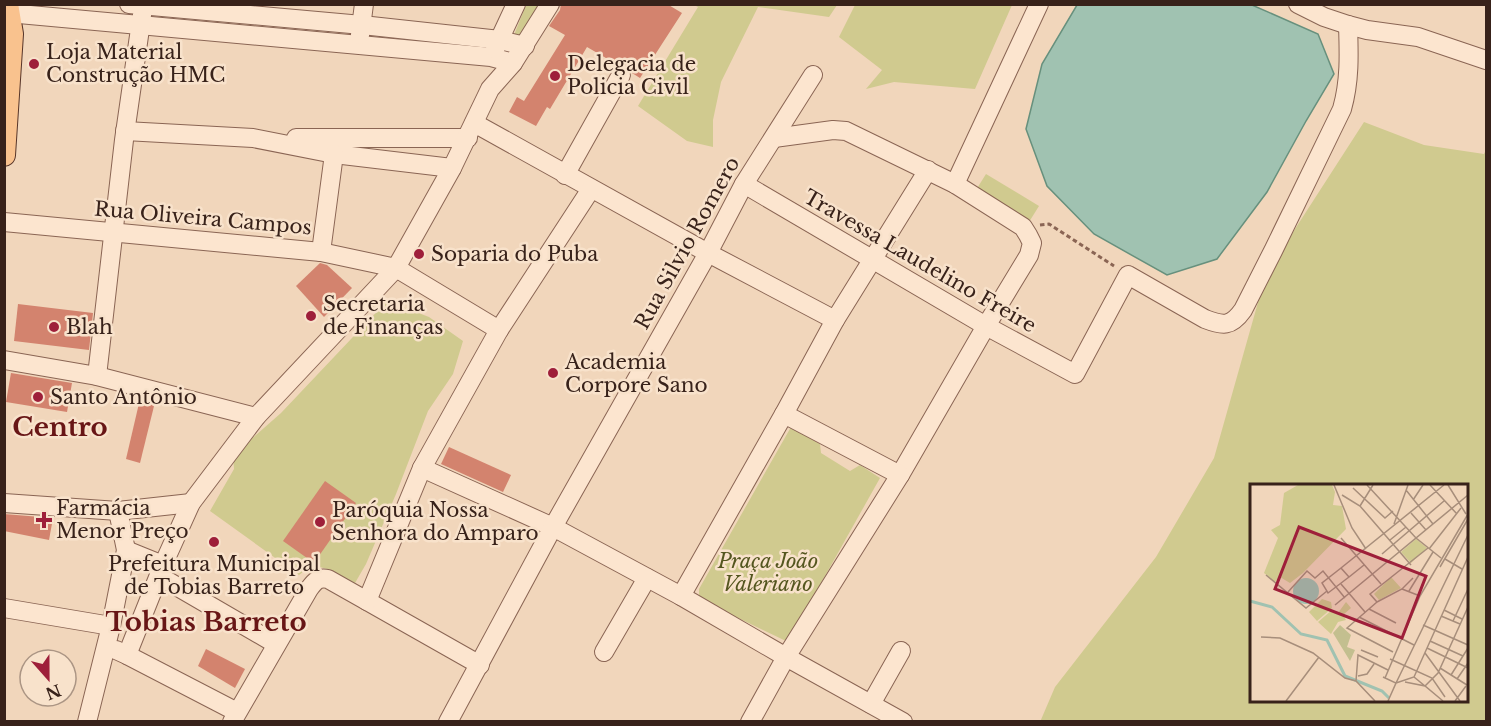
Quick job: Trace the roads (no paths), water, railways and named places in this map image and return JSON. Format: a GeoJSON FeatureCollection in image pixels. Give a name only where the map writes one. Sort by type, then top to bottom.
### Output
{"type":"FeatureCollection","features":[{"type":"Feature","properties":{"kind":"main road"},"geometry":{"type":"LineString","coordinates":[[4,155],[13,14]]}},
{"type":"Feature","properties":{"kind":"street"},"geometry":{"type":"LineString","coordinates":[[358,46],[364,4]]}},
{"type":"Feature","properties":{"kind":"street"},"geometry":{"type":"LineString","coordinates":[[490,89],[491,57],[516,4]]}},
{"type":"Feature","properties":{"kind":"street"},"geometry":{"type":"LineString","coordinates":[[127,655],[190,503],[256,417],[396,268],[453,168],[490,89],[525,46],[550,4]]}},
{"type":"Feature","properties":{"kind":"street"},"geometry":{"type":"LineString","coordinates":[[955,184],[1039,4]]}},
{"type":"Feature","properties":{"kind":"street"},"geometry":{"type":"LineString","coordinates":[[1298,4],[1324,17],[1348,25],[1418,37],[1486,60]]}},
{"type":"Feature","properties":{"kind":"street"},"geometry":{"type":"LineString","coordinates":[[97,376],[125,131],[142,25],[138,5],[362,25],[500,40],[525,46]]}},
{"type":"Feature","properties":{"kind":"street"},"geometry":{"type":"LineString","coordinates":[[13,14],[491,57],[513,63]]}},
{"type":"Feature","properties":{"kind":"street","name":"Travessa Laudelino Freire"},"geometry":{"type":"LineString","coordinates":[[744,184],[986,326],[1075,374],[1128,275],[1205,319],[1226,324],[1237,319],[1342,109],[1349,74],[1348,25]]}},
{"type":"Feature","properties":{"kind":"street"},"geometry":{"type":"LineString","coordinates":[[565,175],[621,75]]}},
{"type":"Feature","properties":{"kind":"street","name":"Rua Silvio Romero"},"geometry":{"type":"LineString","coordinates":[[448,722],[553,527],[708,254],[744,184],[813,75]]}},
{"type":"Feature","properties":{"kind":"street"},"geometry":{"type":"LineString","coordinates":[[125,131],[253,138],[471,130],[565,175],[708,254],[835,320]]}},
{"type":"Feature","properties":{"kind":"street"},"geometry":{"type":"LineString","coordinates":[[750,722],[786,657],[900,475],[1029,255],[1032,243],[1023,227],[955,184],[846,131],[774,138]]}},
{"type":"Feature","properties":{"kind":"street"},"geometry":{"type":"LineString","coordinates":[[253,138],[334,154],[453,168]]}},
{"type":"Feature","properties":{"kind":"street"},"geometry":{"type":"LineString","coordinates":[[321,252],[334,154]]}},
{"type":"Feature","properties":{"kind":"street"},"geometry":{"type":"LineString","coordinates":[[681,596],[835,320],[928,170]]}},
{"type":"Feature","properties":{"kind":"street"},"geometry":{"type":"LineString","coordinates":[[367,601],[422,468],[499,330],[591,189]]}},
{"type":"Feature","properties":{"kind":"street","name":"Rua Oliveira Campos"},"geometry":{"type":"LineString","coordinates":[[4,222],[321,252],[396,268],[499,330]]}},
{"type":"Feature","properties":{"kind":"street"},"geometry":{"type":"LineString","coordinates":[[4,360],[97,376],[256,417]]}},
{"type":"Feature","properties":{"kind":"street"},"geometry":{"type":"LineString","coordinates":[[784,414],[900,475]]}},
{"type":"Feature","properties":{"kind":"street"},"geometry":{"type":"LineString","coordinates":[[422,468],[553,527],[681,596],[903,722]]}},
{"type":"Feature","properties":{"kind":"street"},"geometry":{"type":"LineString","coordinates":[[4,502],[118,511],[190,503]]}},
{"type":"Feature","properties":{"kind":"street"},"geometry":{"type":"LineString","coordinates":[[87,722],[111,627],[126,550],[118,511]]}},
{"type":"Feature","properties":{"kind":"street"},"geometry":{"type":"LineString","coordinates":[[126,550],[276,644]]}},
{"type":"Feature","properties":{"kind":"street"},"geometry":{"type":"LineString","coordinates":[[106,646],[127,655],[234,717],[309,589],[316,580],[322,578],[328,579],[480,665]]}},
{"type":"Feature","properties":{"kind":"street"},"geometry":{"type":"LineString","coordinates":[[604,652],[647,578]]}},
{"type":"Feature","properties":{"kind":"street"},"geometry":{"type":"LineString","coordinates":[[4,608],[111,627]]}},
{"type":"Feature","properties":{"kind":"street"},"geometry":{"type":"LineString","coordinates":[[871,704],[901,651]]}},
{"type":"Feature","properties":{"kind":"place","name":"Loja Material Construção HMC"},"geometry":{"type":"Point","coordinates":[34,64]}},
{"type":"Feature","properties":{"kind":"place","name":"Delegacia de Policia Civil"},"geometry":{"type":"Point","coordinates":[555,76]}},
{"type":"Feature","properties":{"kind":"place","name":"Soparia do Puba"},"geometry":{"type":"Point","coordinates":[419,254]}},
{"type":"Feature","properties":{"kind":"place","name":"Secretaria de Finanças"},"geometry":{"type":"Point","coordinates":[311,316]}},
{"type":"Feature","properties":{"kind":"place","name":"Blah"},"geometry":{"type":"Point","coordinates":[54,327]}},
{"type":"Feature","properties":{"kind":"place","name":"Academia Corpore Sano"},"geometry":{"type":"Point","coordinates":[553,373]}},
{"type":"Feature","properties":{"kind":"place","name":"Santo Antônio"},"geometry":{"type":"Point","coordinates":[38,397]}},
{"type":"Feature","properties":{"kind":"place","name":"Farmácia Menor Preço"},"geometry":{"type":"Point","coordinates":[44,520]}},
{"type":"Feature","properties":{"kind":"place","name":"Paróquia Nossa Senhora do Amparo"},"geometry":{"type":"Point","coordinates":[320,522]}},
{"type":"Feature","properties":{"kind":"place","name":"Prefeitura Municipal de Tobias Barreto"},"geometry":{"type":"Point","coordinates":[214,542]}},
{"type":"Feature","properties":{"kind":"district","name":"Centro"},"geometry":{"type":"Point","coordinates":[60,427]}},
{"type":"Feature","properties":{"kind":"district","name":"Tobias Barreto"},"geometry":{"type":"Point","coordinates":[206,622]}},
{"type":"Feature","properties":{"kind":"park label","name":"Praça João Valeriano"},"geometry":{"type":"Point","coordinates":[768,572]}}]}
